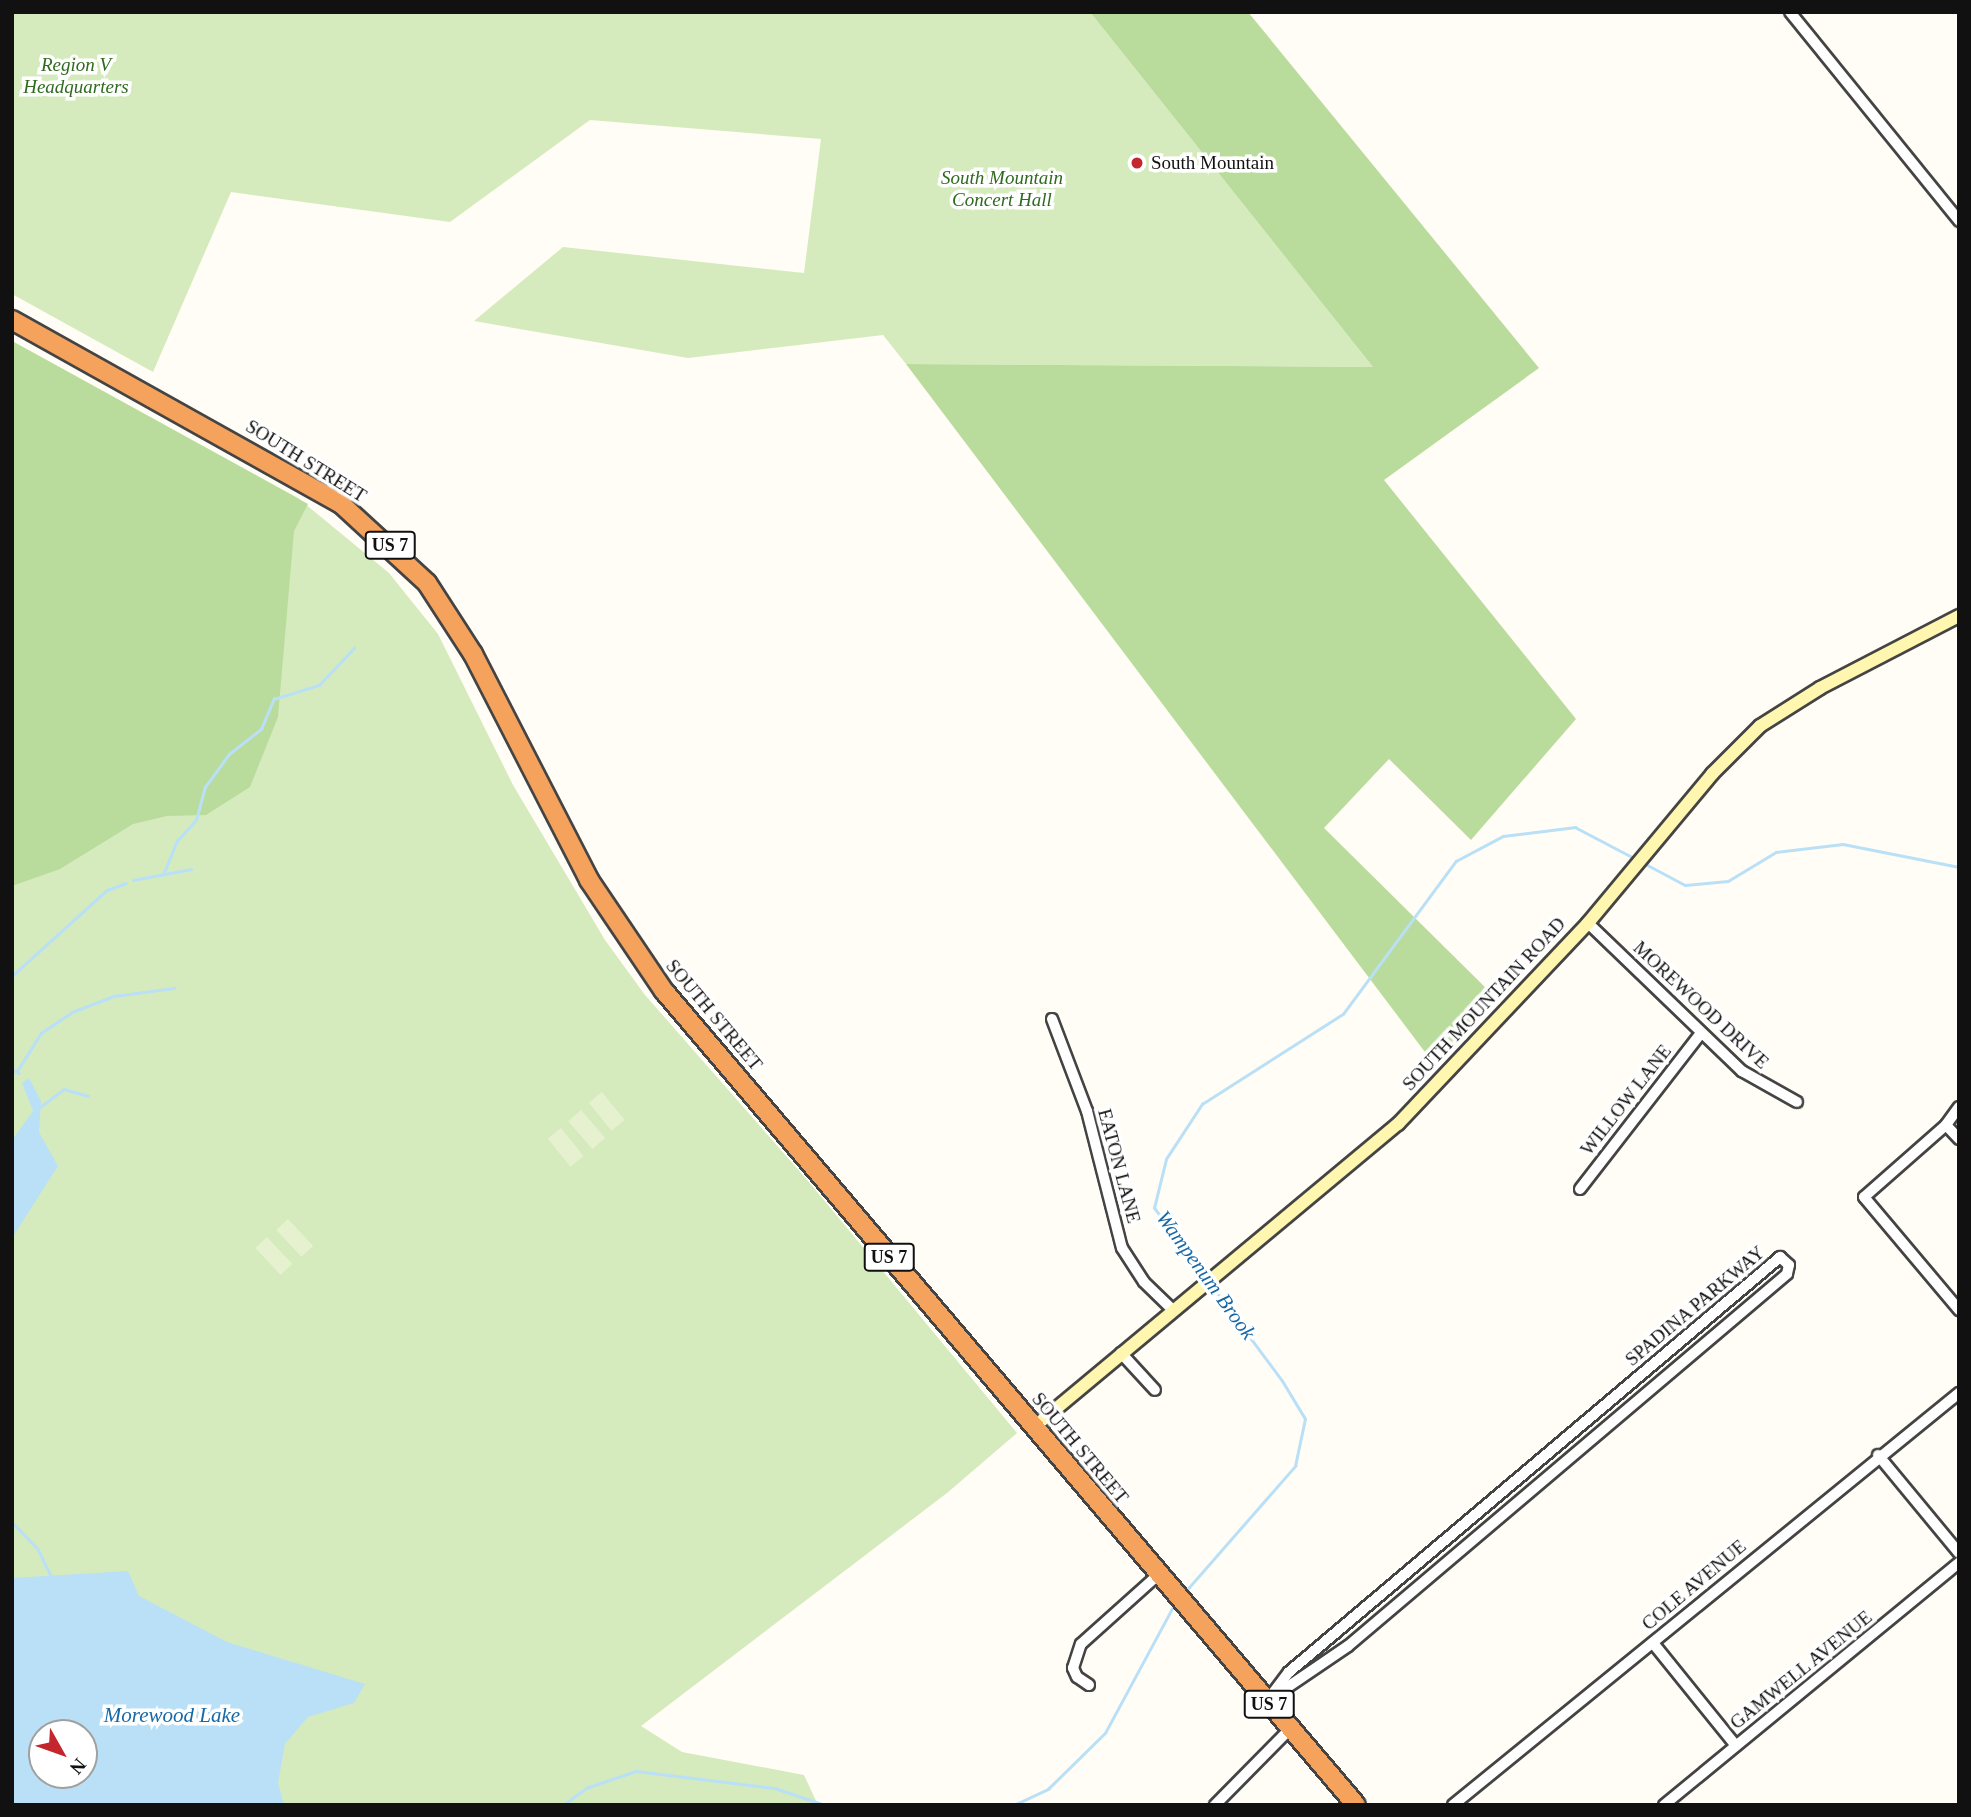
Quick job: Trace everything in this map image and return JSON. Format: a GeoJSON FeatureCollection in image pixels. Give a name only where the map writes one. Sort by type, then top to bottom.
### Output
{"type":"FeatureCollection","features":[{"type":"Feature","properties":{"kind":"highway","name":"SOUTH STREET"},"geometry":{"type":"LineString","coordinates":[[12,320],[340,502],[427,583],[473,654],[564,833],[634,952],[1356,1805]]}},
{"type":"Feature","properties":{"kind":"street"},"geometry":{"type":"LineString","coordinates":[[1790,12],[1959,221]]}},
{"type":"Feature","properties":{"kind":"street","name":"SOUTH MOUNTAIN ROAD"},"geometry":{"type":"LineString","coordinates":[[1034,1427],[1398,1124],[1588,923],[1712,774],[1760,726],[1820,688],[1959,616]]}},
{"type":"Feature","properties":{"kind":"street","name":"MOREWOOD DRIVE"},"geometry":{"type":"LineString","coordinates":[[1588,923],[1755,1082],[1797,1102]]}},
{"type":"Feature","properties":{"kind":"street","name":"EATON LANE"},"geometry":{"type":"LineString","coordinates":[[1052,1018],[1087,1111],[1122,1248],[1144,1282],[1173,1310]]}},
{"type":"Feature","properties":{"kind":"street","name":"WILLOW LANE"},"geometry":{"type":"LineString","coordinates":[[1580,1189],[1701,1033]]}},
{"type":"Feature","properties":{"kind":"street"},"geometry":{"type":"LineString","coordinates":[[1959,1107],[1946,1125],[1864,1197],[1959,1310]]}},
{"type":"Feature","properties":{"kind":"street"},"geometry":{"type":"LineString","coordinates":[[1946,1125],[1959,1139]]}},
{"type":"Feature","properties":{"kind":"street","name":"SPADINA PARKWAY"},"geometry":{"type":"LineString","coordinates":[[1780,1257],[1788,1263],[1787,1273],[1424,1582],[1301,1682],[1267,1701],[1289,1672],[1770,1262],[1780,1257]]}},
{"type":"Feature","properties":{"kind":"street"},"geometry":{"type":"LineString","coordinates":[[1121,1353],[1155,1390]]}},
{"type":"Feature","properties":{"kind":"street","name":"COLE AVENUE"},"geometry":{"type":"LineString","coordinates":[[1453,1805],[1878,1455],[1959,1393]]}},
{"type":"Feature","properties":{"kind":"street"},"geometry":{"type":"LineString","coordinates":[[1878,1455],[1959,1553]]}},
{"type":"Feature","properties":{"kind":"street"},"geometry":{"type":"LineString","coordinates":[[1535,1463],[1546,1479]]}},
{"type":"Feature","properties":{"kind":"street","name":"GAMWELL AVENUE"},"geometry":{"type":"LineString","coordinates":[[1664,1805],[1959,1563]]}},
{"type":"Feature","properties":{"kind":"street"},"geometry":{"type":"LineString","coordinates":[[1413,1568],[1424,1582]]}},
{"type":"Feature","properties":{"kind":"street"},"geometry":{"type":"LineString","coordinates":[[1089,1685],[1077,1677],[1073,1668],[1081,1644],[1158,1574]]}},
{"type":"Feature","properties":{"kind":"street"},"geometry":{"type":"LineString","coordinates":[[1653,1643],[1735,1746]]}},
{"type":"Feature","properties":{"kind":"street"},"geometry":{"type":"LineString","coordinates":[[1214,1805],[1290,1728]]}},
{"type":"Feature","properties":{"kind":"green space","name":"South Mountain Concert Hall"},"geometry":{"type":"Polygon","coordinates":[[[12,12],[1090,12],[1373,367],[906,364],[883,335],[688,358],[474,321],[563,247],[804,273],[821,139],[590,120],[450,222],[231,192],[153,372],[12,294],[12,12]]]}},
{"type":"Feature","properties":{"kind":"green space"},"geometry":{"type":"Polygon","coordinates":[[[1090,12],[1248,12],[1539,368],[1384,480],[1576,719],[1471,840],[1389,759],[1324,828],[1496,998],[1434,1064],[906,364],[1373,367],[1090,12]]]}},
{"type":"Feature","properties":{"kind":"green space"},"geometry":{"type":"Polygon","coordinates":[[[12,341],[298,498],[389,573],[438,634],[513,785],[605,940],[645,995],[808,1181],[1017,1433],[947,1493],[641,1726],[682,1752],[804,1775],[818,1805],[12,1805],[12,341]]]}},
{"type":"Feature","properties":{"kind":"green space"},"geometry":{"type":"Polygon","coordinates":[[[12,341],[308,504],[294,531],[278,717],[250,787],[206,815],[167,816],[133,824],[60,869],[12,886],[12,341]]]}},
{"type":"Feature","properties":{"kind":"green space"},"geometry":{"type":"Polygon","coordinates":[[[602,1092],[625,1120],[611,1131],[589,1103],[602,1092]]]}},
{"type":"Feature","properties":{"kind":"green space"},"geometry":{"type":"Polygon","coordinates":[[[581,1110],[605,1138],[592,1149],[568,1121],[581,1110]]]}},
{"type":"Feature","properties":{"kind":"green space"},"geometry":{"type":"Polygon","coordinates":[[[561,1128],[584,1156],[570,1167],[548,1139],[561,1128]]]}},
{"type":"Feature","properties":{"kind":"green space"},"geometry":{"type":"Polygon","coordinates":[[[288,1219],[313,1246],[302,1257],[276,1230],[288,1219]]]}},
{"type":"Feature","properties":{"kind":"green space"},"geometry":{"type":"Polygon","coordinates":[[[267,1237],[292,1264],[281,1275],[255,1248],[267,1237]]]}},
{"type":"Feature","properties":{"kind":"water"},"geometry":{"type":"Polygon","coordinates":[[[29,1078],[41,1101],[39,1132],[58,1166],[12,1238],[12,1140],[33,1111],[22,1083],[29,1078]]]}},
{"type":"Feature","properties":{"kind":"water","name":"Morewood Lake"},"geometry":{"type":"Polygon","coordinates":[[[128,1571],[139,1596],[227,1642],[365,1684],[354,1703],[308,1717],[285,1744],[278,1783],[284,1805],[12,1805],[12,1578],[128,1571]]]}},
{"type":"Feature","properties":{"kind":"waterway"},"geometry":{"type":"LineString","coordinates":[[163,875],[177,841],[196,820],[205,787],[229,754],[261,729],[274,699],[319,685],[354,648]]}},
{"type":"Feature","properties":{"kind":"waterway","name":"Wampenum Brook"},"geometry":{"type":"LineString","coordinates":[[1206,1278],[1154,1208],[1166,1159],[1202,1104],[1343,1014],[1456,861],[1503,836],[1575,827],[1636,859]]}},
{"type":"Feature","properties":{"kind":"waterway","name":"Wampenum Brook"},"geometry":{"type":"LineString","coordinates":[[1642,862],[1685,885],[1728,881],[1776,852],[1843,844],[1959,867]]}},
{"type":"Feature","properties":{"kind":"waterway"},"geometry":{"type":"LineString","coordinates":[[133,880],[191,869]]}},
{"type":"Feature","properties":{"kind":"waterway"},"geometry":{"type":"LineString","coordinates":[[12,976],[107,890],[126,883]]}},
{"type":"Feature","properties":{"kind":"waterway"},"geometry":{"type":"LineString","coordinates":[[17,1071],[41,1033],[72,1012],[114,996],[174,988]]}},
{"type":"Feature","properties":{"kind":"waterway"},"geometry":{"type":"LineString","coordinates":[[12,1069],[19,1073]]}},
{"type":"Feature","properties":{"kind":"waterway"},"geometry":{"type":"LineString","coordinates":[[40,1107],[64,1089],[88,1096]]}},
{"type":"Feature","properties":{"kind":"waterway","name":"Wampenum Brook"},"geometry":{"type":"LineString","coordinates":[[1184,1593],[1295,1466],[1305,1419],[1282,1381],[1210,1284]]}},
{"type":"Feature","properties":{"kind":"waterway"},"geometry":{"type":"LineString","coordinates":[[12,1522],[38,1549],[51,1576]]}},
{"type":"Feature","properties":{"kind":"waterway","name":"Wampenum Brook"},"geometry":{"type":"LineString","coordinates":[[1014,1805],[1048,1789],[1105,1733],[1175,1603]]}},
{"type":"Feature","properties":{"kind":"waterway","name":"Wampenum Brook"},"geometry":{"type":"LineString","coordinates":[[563,1805],[586,1788],[636,1771],[775,1788],[825,1805]]}},
{"type":"Feature","properties":{"kind":"place","name":"South Mountain"},"geometry":{"type":"Point","coordinates":[1137,163]}},
{"type":"Feature","properties":{"kind":"park label","name":"Region V Headquarters"},"geometry":{"type":"Point","coordinates":[76,76]}}]}
